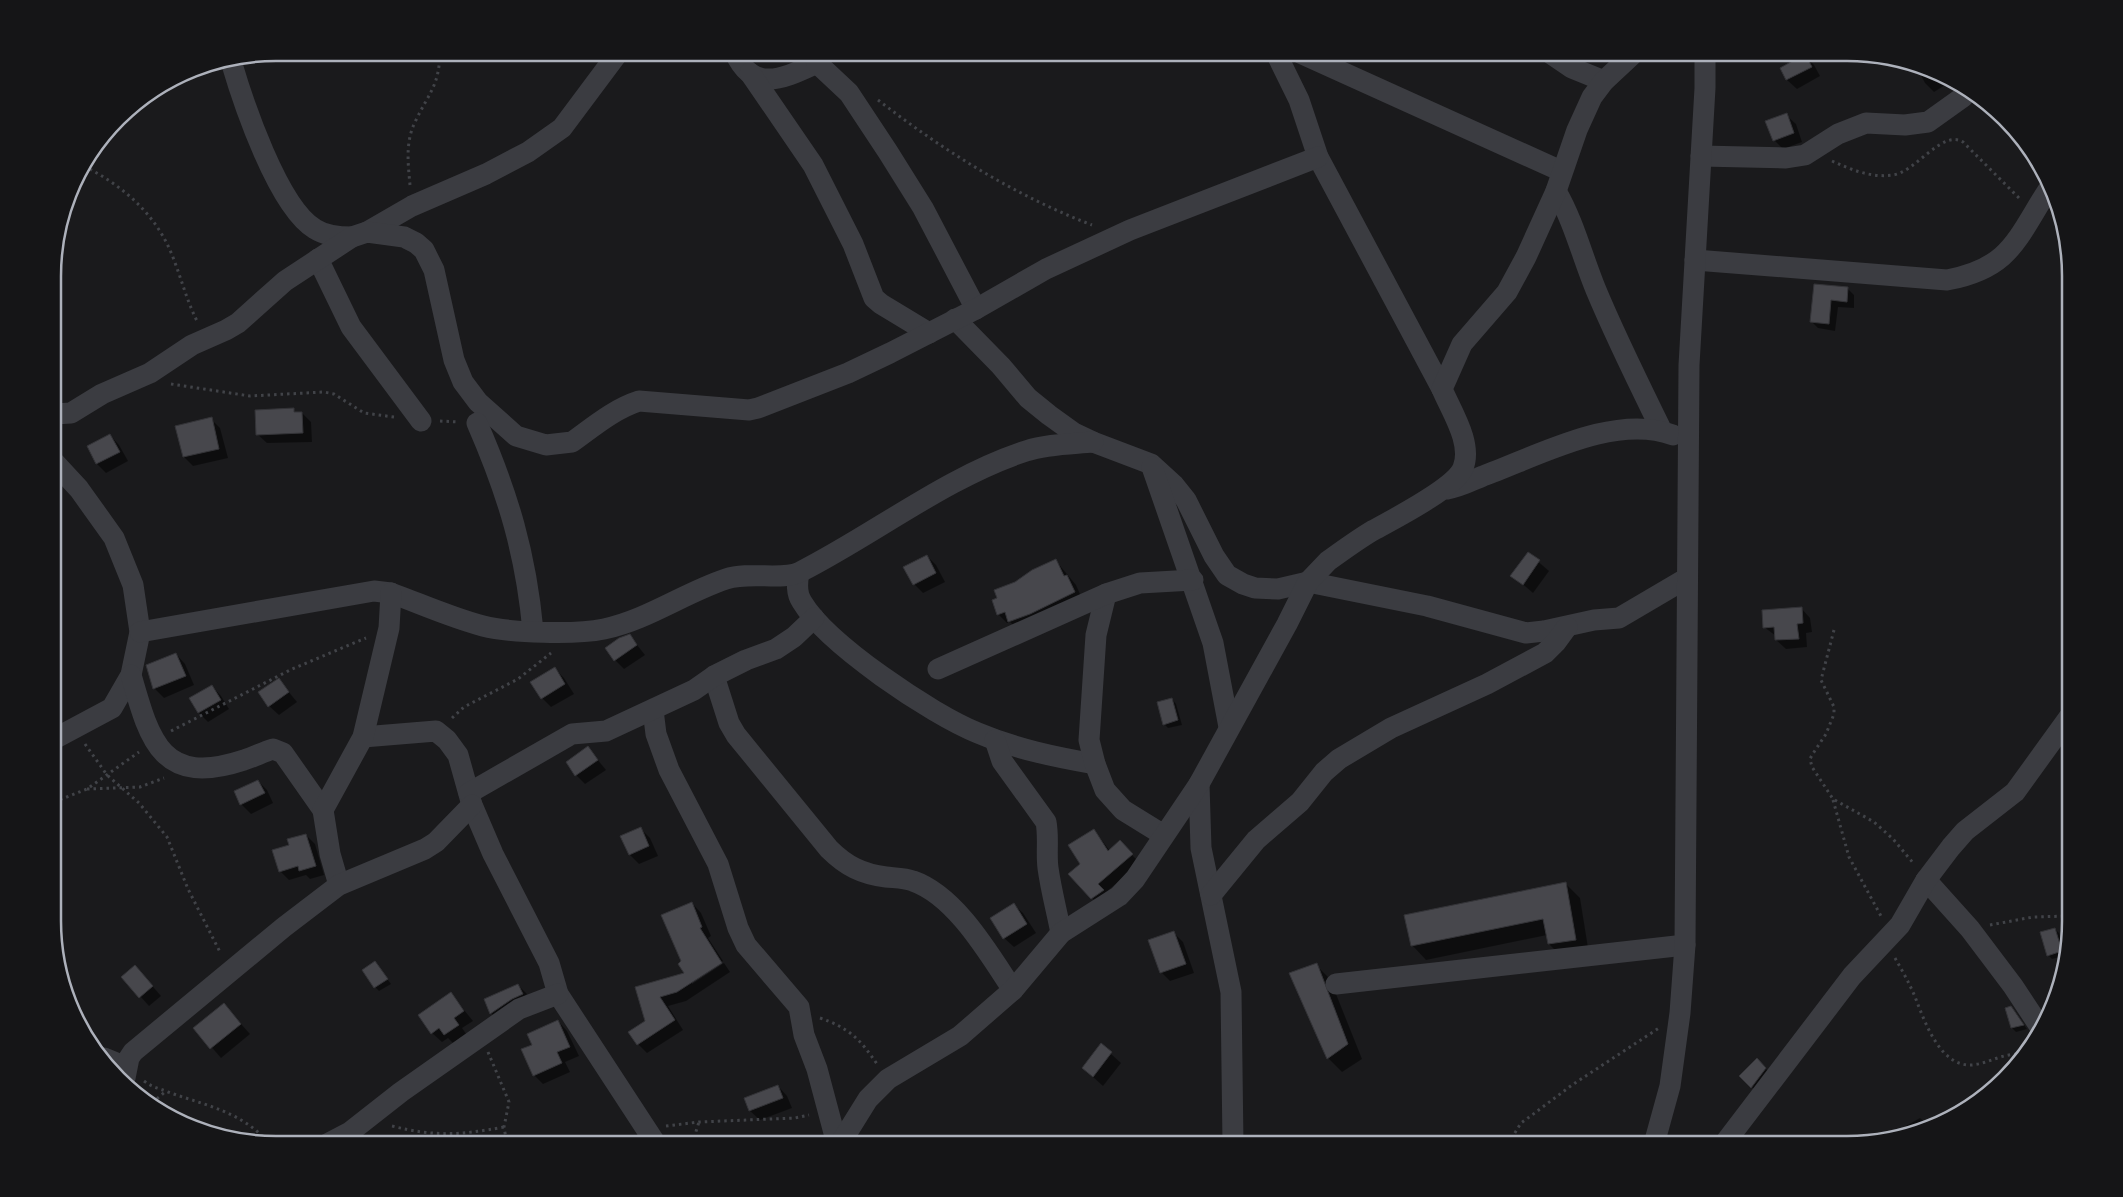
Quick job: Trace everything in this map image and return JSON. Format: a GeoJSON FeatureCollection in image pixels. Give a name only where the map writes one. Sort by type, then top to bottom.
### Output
{"type":"FeatureCollection","features":[{"type":"Feature","properties":{"kind":"street"},"geometry":{"type":"LineString","coordinates":[[61,414],[71,413],[102,394],[150,373],[192,345],[213,337],[238,323],[276,287],[318,259],[360,235],[412,206],[511,162],[562,128],[611,61]]}},
{"type":"Feature","properties":{"kind":"street"},"geometry":{"type":"LineString","coordinates":[[739,61],[750,73],[813,165],[853,244],[874,298],[928,333]]}},
{"type":"Feature","properties":{"kind":"street"},"geometry":{"type":"LineString","coordinates":[[750,73],[763,78],[780,79],[811,61]]}},
{"type":"Feature","properties":{"kind":"street"},"geometry":{"type":"LineString","coordinates":[[819,61],[849,94],[888,152],[923,208],[976,309]]}},
{"type":"Feature","properties":{"kind":"street"},"geometry":{"type":"LineString","coordinates":[[843,1136],[868,1099],[888,1079],[960,1036],[1013,990],[1062,934],[1119,896],[1135,878],[1198,784],[1287,624],[1308,582],[1328,561],[1440,490],[1458,476],[1463,468],[1462,435],[1442,389],[1318,157],[1299,100],[1280,61]]}},
{"type":"Feature","properties":{"kind":"street"},"geometry":{"type":"LineString","coordinates":[[1318,61],[1559,181],[1595,287],[1662,431]]}},
{"type":"Feature","properties":{"kind":"street"},"geometry":{"type":"LineString","coordinates":[[1562,61],[1572,68],[1604,81]]}},
{"type":"Feature","properties":{"kind":"street"},"geometry":{"type":"LineString","coordinates":[[1442,389],[1462,344],[1507,292],[1559,181],[1592,97],[1604,81],[1625,61]]}},
{"type":"Feature","properties":{"kind":"street"},"geometry":{"type":"LineString","coordinates":[[1656,1136],[1670,1086],[1680,1013],[1685,946],[1689,347],[1701,156],[1705,61]]}},
{"type":"Feature","properties":{"kind":"street"},"geometry":{"type":"LineString","coordinates":[[233,65],[259,141],[272,171],[288,199],[304,220],[314,229],[336,237],[360,235],[404,237],[416,243],[424,250],[434,270],[452,352],[463,382],[478,402],[516,436],[546,445],[572,442],[605,418],[629,404],[640,401],[749,410],[758,408],[848,373],[976,309],[1046,269],[1130,230],[1318,157]]}},
{"type":"Feature","properties":{"kind":"street"},"geometry":{"type":"LineString","coordinates":[[1701,156],[1786,158],[1811,151],[1838,134],[1866,123],[1905,125],[1928,122],[1964,96]]}},
{"type":"Feature","properties":{"kind":"street"},"geometry":{"type":"LineString","coordinates":[[1695,260],[1947,280],[1968,276],[1989,268],[1999,260],[2010,250],[2045,195]]}},
{"type":"Feature","properties":{"kind":"street"},"geometry":{"type":"LineString","coordinates":[[318,259],[351,327],[421,421]]}},
{"type":"Feature","properties":{"kind":"street"},"geometry":{"type":"LineString","coordinates":[[956,319],[1001,366],[1028,398],[1074,433],[1151,464],[1174,485],[1186,500],[1214,556],[1227,575],[1255,588],[1278,589],[1308,582],[1436,608],[1526,633],[1567,627],[1628,614],[1687,578]]}},
{"type":"Feature","properties":{"kind":"street"},"geometry":{"type":"LineString","coordinates":[[477,424],[516,527],[529,588],[533,631]]}},
{"type":"Feature","properties":{"kind":"street"},"geometry":{"type":"LineString","coordinates":[[1440,490],[1455,487],[1599,434],[1643,429],[1662,431],[1687,441]]}},
{"type":"Feature","properties":{"kind":"street"},"geometry":{"type":"LineString","coordinates":[[140,632],[374,591],[391,593],[481,626],[533,631],[604,629],[641,617],[728,579],[745,574],[784,576],[800,573],[970,474],[1028,450],[1054,445],[1093,442]]}},
{"type":"Feature","properties":{"kind":"street"},"geometry":{"type":"LineString","coordinates":[[1151,464],[1193,580],[1213,643],[1229,727]]}},
{"type":"Feature","properties":{"kind":"street"},"geometry":{"type":"LineString","coordinates":[[61,470],[79,490],[114,538],[133,585],[140,632],[131,675],[112,708],[61,736]]}},
{"type":"Feature","properties":{"kind":"street"},"geometry":{"type":"LineString","coordinates":[[800,573],[797,591],[801,601],[814,618],[858,657],[910,695],[953,720],[995,740],[1038,753],[1095,764]]}},
{"type":"Feature","properties":{"kind":"street"},"geometry":{"type":"LineString","coordinates":[[938,669],[1106,594],[1140,583],[1193,580]]}},
{"type":"Feature","properties":{"kind":"street"},"geometry":{"type":"LineString","coordinates":[[323,810],[363,737],[390,628],[391,593]]}},
{"type":"Feature","properties":{"kind":"street"},"geometry":{"type":"LineString","coordinates":[[1106,594],[1096,635],[1089,740],[1095,764],[1105,790],[1122,810],[1158,831],[1165,832]]}},
{"type":"Feature","properties":{"kind":"street"},"geometry":{"type":"LineString","coordinates":[[126,1072],[133,1052],[225,975],[339,885],[425,850],[436,842],[470,799],[572,734],[606,731],[653,710],[694,690],[714,676],[746,660],[776,650],[794,637],[814,618]]}},
{"type":"Feature","properties":{"kind":"street"},"geometry":{"type":"LineString","coordinates":[[1211,895],[1256,840],[1300,802],[1324,772],[1339,759],[1391,728],[1479,688],[1545,653],[1567,627]]}},
{"type":"Feature","properties":{"kind":"street"},"geometry":{"type":"LineString","coordinates":[[131,675],[144,721],[152,740],[174,761],[185,767],[218,767],[273,749],[283,753],[323,810],[330,854],[339,885]]}},
{"type":"Feature","properties":{"kind":"street"},"geometry":{"type":"LineString","coordinates":[[714,676],[728,723],[736,735],[830,849],[844,863],[860,872],[912,881],[932,891],[949,905],[968,928],[1013,990]]}},
{"type":"Feature","properties":{"kind":"street"},"geometry":{"type":"LineString","coordinates":[[653,710],[656,734],[669,770],[718,864],[738,928],[746,945],[799,1007],[835,1136]]}},
{"type":"Feature","properties":{"kind":"street"},"geometry":{"type":"LineString","coordinates":[[1730,1136],[1852,976],[1889,938],[1911,910],[1926,880],[1966,831],[2015,792],[2062,727]]}},
{"type":"Feature","properties":{"kind":"street"},"geometry":{"type":"LineString","coordinates":[[363,737],[436,732],[447,740],[458,755],[470,799],[493,854],[549,963],[558,994],[650,1136]]}},
{"type":"Feature","properties":{"kind":"street"},"geometry":{"type":"LineString","coordinates":[[995,740],[1002,761],[1046,822],[1048,869],[1062,934]]}},
{"type":"Feature","properties":{"kind":"street"},"geometry":{"type":"LineString","coordinates":[[1198,784],[1201,848],[1231,992],[1233,1136]]}},
{"type":"Feature","properties":{"kind":"street"},"geometry":{"type":"LineString","coordinates":[[1926,880],[1970,929],[2013,986],[2037,1022]]}},
{"type":"Feature","properties":{"kind":"street"},"geometry":{"type":"LineString","coordinates":[[1336,984],[1685,946]]}},
{"type":"Feature","properties":{"kind":"street"},"geometry":{"type":"LineString","coordinates":[[341,1136],[368,1119],[401,1092],[519,1009],[558,994]]}},
{"type":"Feature","properties":{"kind":"path"},"geometry":{"type":"LineString","coordinates":[[412,206],[407,148],[415,121],[432,94],[440,68],[440,61]]}},
{"type":"Feature","properties":{"kind":"path"},"geometry":{"type":"LineString","coordinates":[[874,96],[919,131],[969,165],[1017,191],[1092,226],[1130,230]]}},
{"type":"Feature","properties":{"kind":"path"},"geometry":{"type":"LineString","coordinates":[[1811,151],[1870,176],[1894,175],[1910,168],[1947,139],[1956,139],[1963,142],[2034,213]]}},
{"type":"Feature","properties":{"kind":"path"},"geometry":{"type":"LineString","coordinates":[[90,170],[125,192],[150,216],[161,231],[197,322],[213,337]]}},
{"type":"Feature","properties":{"kind":"path"},"geometry":{"type":"LineString","coordinates":[[150,373],[167,383],[244,395],[265,397],[324,392],[334,394],[364,413],[421,421],[477,424]]}},
{"type":"Feature","properties":{"kind":"path"},"geometry":{"type":"LineString","coordinates":[[61,799],[87,789],[129,761],[152,740],[292,669],[390,628]]}},
{"type":"Feature","properties":{"kind":"path"},"geometry":{"type":"LineString","coordinates":[[1834,630],[1821,680],[1834,707],[1834,714],[1826,734],[1810,759],[1812,767],[1833,799],[1849,858],[1889,938],[1922,1020],[1932,1037],[1955,1060],[1962,1064],[1973,1065],[2005,1056],[2014,1056]]}},
{"type":"Feature","properties":{"kind":"path"},"geometry":{"type":"LineString","coordinates":[[436,732],[464,707],[518,679],[554,651]]}},
{"type":"Feature","properties":{"kind":"path"},"geometry":{"type":"LineString","coordinates":[[74,729],[107,775],[144,810],[167,837],[188,889],[221,955],[225,975]]}},
{"type":"Feature","properties":{"kind":"path"},"geometry":{"type":"LineString","coordinates":[[87,789],[122,789],[155,782],[185,767]]}},
{"type":"Feature","properties":{"kind":"path"},"geometry":{"type":"LineString","coordinates":[[1833,799],[1874,822],[1893,839],[1926,880]]}},
{"type":"Feature","properties":{"kind":"path"},"geometry":{"type":"LineString","coordinates":[[1970,929],[2033,917],[2062,916]]}},
{"type":"Feature","properties":{"kind":"path"},"geometry":{"type":"LineString","coordinates":[[799,1007],[849,1031],[861,1040],[888,1079]]}},
{"type":"Feature","properties":{"kind":"path"},"geometry":{"type":"LineString","coordinates":[[1513,1136],[1521,1123],[1572,1085],[1680,1013]]}},
{"type":"Feature","properties":{"kind":"path"},"geometry":{"type":"LineString","coordinates":[[481,1035],[509,1102],[504,1127],[506,1136]]}},
{"type":"Feature","properties":{"kind":"path"},"geometry":{"type":"LineString","coordinates":[[126,1072],[154,1089],[166,1091],[190,1101],[220,1108],[246,1122],[259,1135]]}},
{"type":"Feature","properties":{"kind":"path"},"geometry":{"type":"LineString","coordinates":[[156,1099],[166,1091]]}},
{"type":"Feature","properties":{"kind":"path"},"geometry":{"type":"LineString","coordinates":[[650,1136],[699,1122],[795,1118],[827,1112]]}},
{"type":"Feature","properties":{"kind":"path"},"geometry":{"type":"LineString","coordinates":[[368,1119],[416,1132],[450,1135],[504,1127]]}},
{"type":"Feature","properties":{"kind":"path"},"geometry":{"type":"LineString","coordinates":[[695,1136],[699,1122]]}},
{"type":"Feature","properties":{"kind":"building"},"geometry":{"type":"Polygon","coordinates":[[[1792,61],[1809,61],[1812,67],[1786,80],[1780,68],[1792,61]]]}},
{"type":"Feature","properties":{"kind":"building"},"geometry":{"type":"Polygon","coordinates":[[[1787,113],[1794,133],[1773,141],[1765,121],[1787,113]]]}},
{"type":"Feature","properties":{"kind":"building"},"geometry":{"type":"Polygon","coordinates":[[[1814,284],[1848,287],[1847,302],[1831,300],[1829,324],[1810,322],[1814,284]]]}},
{"type":"Feature","properties":{"kind":"building"},"geometry":{"type":"Polygon","coordinates":[[[294,408],[294,412],[302,412],[303,433],[256,435],[255,410],[294,408]]]}},
{"type":"Feature","properties":{"kind":"building"},"geometry":{"type":"Polygon","coordinates":[[[212,417],[219,449],[183,457],[175,426],[212,417]]]}},
{"type":"Feature","properties":{"kind":"building"},"geometry":{"type":"Polygon","coordinates":[[[110,434],[120,452],[96,464],[87,446],[110,434]]]}},
{"type":"Feature","properties":{"kind":"building"},"geometry":{"type":"Polygon","coordinates":[[[1528,552],[1540,560],[1523,585],[1510,576],[1528,552]]]}},
{"type":"Feature","properties":{"kind":"building"},"geometry":{"type":"Polygon","coordinates":[[[927,555],[936,573],[913,585],[903,567],[927,555]]]}},
{"type":"Feature","properties":{"kind":"building"},"geometry":{"type":"Polygon","coordinates":[[[1056,559],[1064,576],[1067,575],[1075,592],[1030,614],[1008,622],[1005,612],[997,615],[992,600],[997,598],[994,590],[1015,582],[1032,570],[1056,559]]]}},
{"type":"Feature","properties":{"kind":"building"},"geometry":{"type":"Polygon","coordinates":[[[1802,607],[1803,623],[1797,624],[1799,639],[1775,640],[1774,627],[1763,628],[1762,610],[1802,607]]]}},
{"type":"Feature","properties":{"kind":"building"},"geometry":{"type":"Polygon","coordinates":[[[630,634],[637,645],[614,661],[605,648],[619,638],[630,634]]]}},
{"type":"Feature","properties":{"kind":"building"},"geometry":{"type":"Polygon","coordinates":[[[176,653],[186,676],[153,689],[146,665],[176,653]]]}},
{"type":"Feature","properties":{"kind":"building"},"geometry":{"type":"Polygon","coordinates":[[[555,667],[565,684],[541,699],[530,682],[555,667]]]}},
{"type":"Feature","properties":{"kind":"building"},"geometry":{"type":"Polygon","coordinates":[[[279,678],[289,692],[268,707],[258,692],[279,678]]]}},
{"type":"Feature","properties":{"kind":"building"},"geometry":{"type":"Polygon","coordinates":[[[212,685],[221,700],[198,713],[189,698],[212,685]]]}},
{"type":"Feature","properties":{"kind":"building"},"geometry":{"type":"Polygon","coordinates":[[[1172,698],[1178,720],[1163,725],[1157,702],[1172,698]]]}},
{"type":"Feature","properties":{"kind":"building"},"geometry":{"type":"Polygon","coordinates":[[[588,746],[598,760],[575,776],[566,762],[588,746]]]}},
{"type":"Feature","properties":{"kind":"building"},"geometry":{"type":"Polygon","coordinates":[[[258,780],[265,793],[240,805],[234,791],[258,780]]]}},
{"type":"Feature","properties":{"kind":"building"},"geometry":{"type":"Polygon","coordinates":[[[641,827],[649,846],[629,855],[620,836],[641,827]]]}},
{"type":"Feature","properties":{"kind":"building"},"geometry":{"type":"Polygon","coordinates":[[[1094,829],[1108,851],[1120,840],[1133,854],[1098,884],[1104,890],[1091,899],[1068,874],[1080,864],[1068,845],[1094,829]]]}},
{"type":"Feature","properties":{"kind":"building"},"geometry":{"type":"Polygon","coordinates":[[[306,834],[316,866],[299,871],[298,866],[279,872],[272,850],[289,845],[287,839],[306,834]]]}},
{"type":"Feature","properties":{"kind":"building"},"geometry":{"type":"Polygon","coordinates":[[[1566,882],[1576,940],[1548,944],[1543,919],[1411,946],[1404,915],[1566,882]]]}},
{"type":"Feature","properties":{"kind":"building"},"geometry":{"type":"Polygon","coordinates":[[[692,902],[702,927],[700,928],[722,963],[677,992],[660,997],[675,1020],[637,1045],[628,1032],[645,1021],[635,987],[684,973],[678,964],[681,961],[661,915],[692,902]]]}},
{"type":"Feature","properties":{"kind":"building"},"geometry":{"type":"Polygon","coordinates":[[[1014,903],[1027,924],[1003,939],[990,918],[1014,903]]]}},
{"type":"Feature","properties":{"kind":"building"},"geometry":{"type":"Polygon","coordinates":[[[2055,928],[2060,945],[2060,952],[2047,956],[2040,932],[2055,928]]]}},
{"type":"Feature","properties":{"kind":"building"},"geometry":{"type":"Polygon","coordinates":[[[1174,931],[1186,964],[1160,973],[1148,940],[1174,931]]]}},
{"type":"Feature","properties":{"kind":"building"},"geometry":{"type":"Polygon","coordinates":[[[375,961],[388,979],[374,988],[362,970],[375,961]]]}},
{"type":"Feature","properties":{"kind":"building"},"geometry":{"type":"Polygon","coordinates":[[[1317,963],[1348,1044],[1327,1059],[1289,973],[1317,963]]]}},
{"type":"Feature","properties":{"kind":"building"},"geometry":{"type":"Polygon","coordinates":[[[135,965],[153,986],[139,998],[121,977],[135,965]]]}},
{"type":"Feature","properties":{"kind":"building"},"geometry":{"type":"Polygon","coordinates":[[[518,984],[523,994],[490,1014],[484,999],[518,984]]]}},
{"type":"Feature","properties":{"kind":"building"},"geometry":{"type":"Polygon","coordinates":[[[451,992],[464,1011],[454,1018],[459,1025],[444,1035],[439,1028],[431,1034],[418,1015],[451,992]]]}},
{"type":"Feature","properties":{"kind":"building"},"geometry":{"type":"Polygon","coordinates":[[[224,1003],[241,1024],[210,1049],[193,1028],[224,1003]]]}},
{"type":"Feature","properties":{"kind":"building"},"geometry":{"type":"Polygon","coordinates":[[[2011,1006],[2024,1025],[2011,1028],[2005,1008],[2011,1006]]]}},
{"type":"Feature","properties":{"kind":"building"},"geometry":{"type":"Polygon","coordinates":[[[558,1020],[570,1047],[557,1052],[562,1063],[533,1076],[521,1049],[532,1045],[527,1034],[558,1020]]]}},
{"type":"Feature","properties":{"kind":"building"},"geometry":{"type":"Polygon","coordinates":[[[1101,1043],[1112,1052],[1093,1077],[1082,1068],[1101,1043]]]}},
{"type":"Feature","properties":{"kind":"building"},"geometry":{"type":"Polygon","coordinates":[[[1757,1058],[1766,1068],[1751,1088],[1739,1076],[1757,1058]]]}},
{"type":"Feature","properties":{"kind":"building"},"geometry":{"type":"Polygon","coordinates":[[[778,1085],[783,1098],[749,1111],[744,1098],[778,1085]]]}}]}
